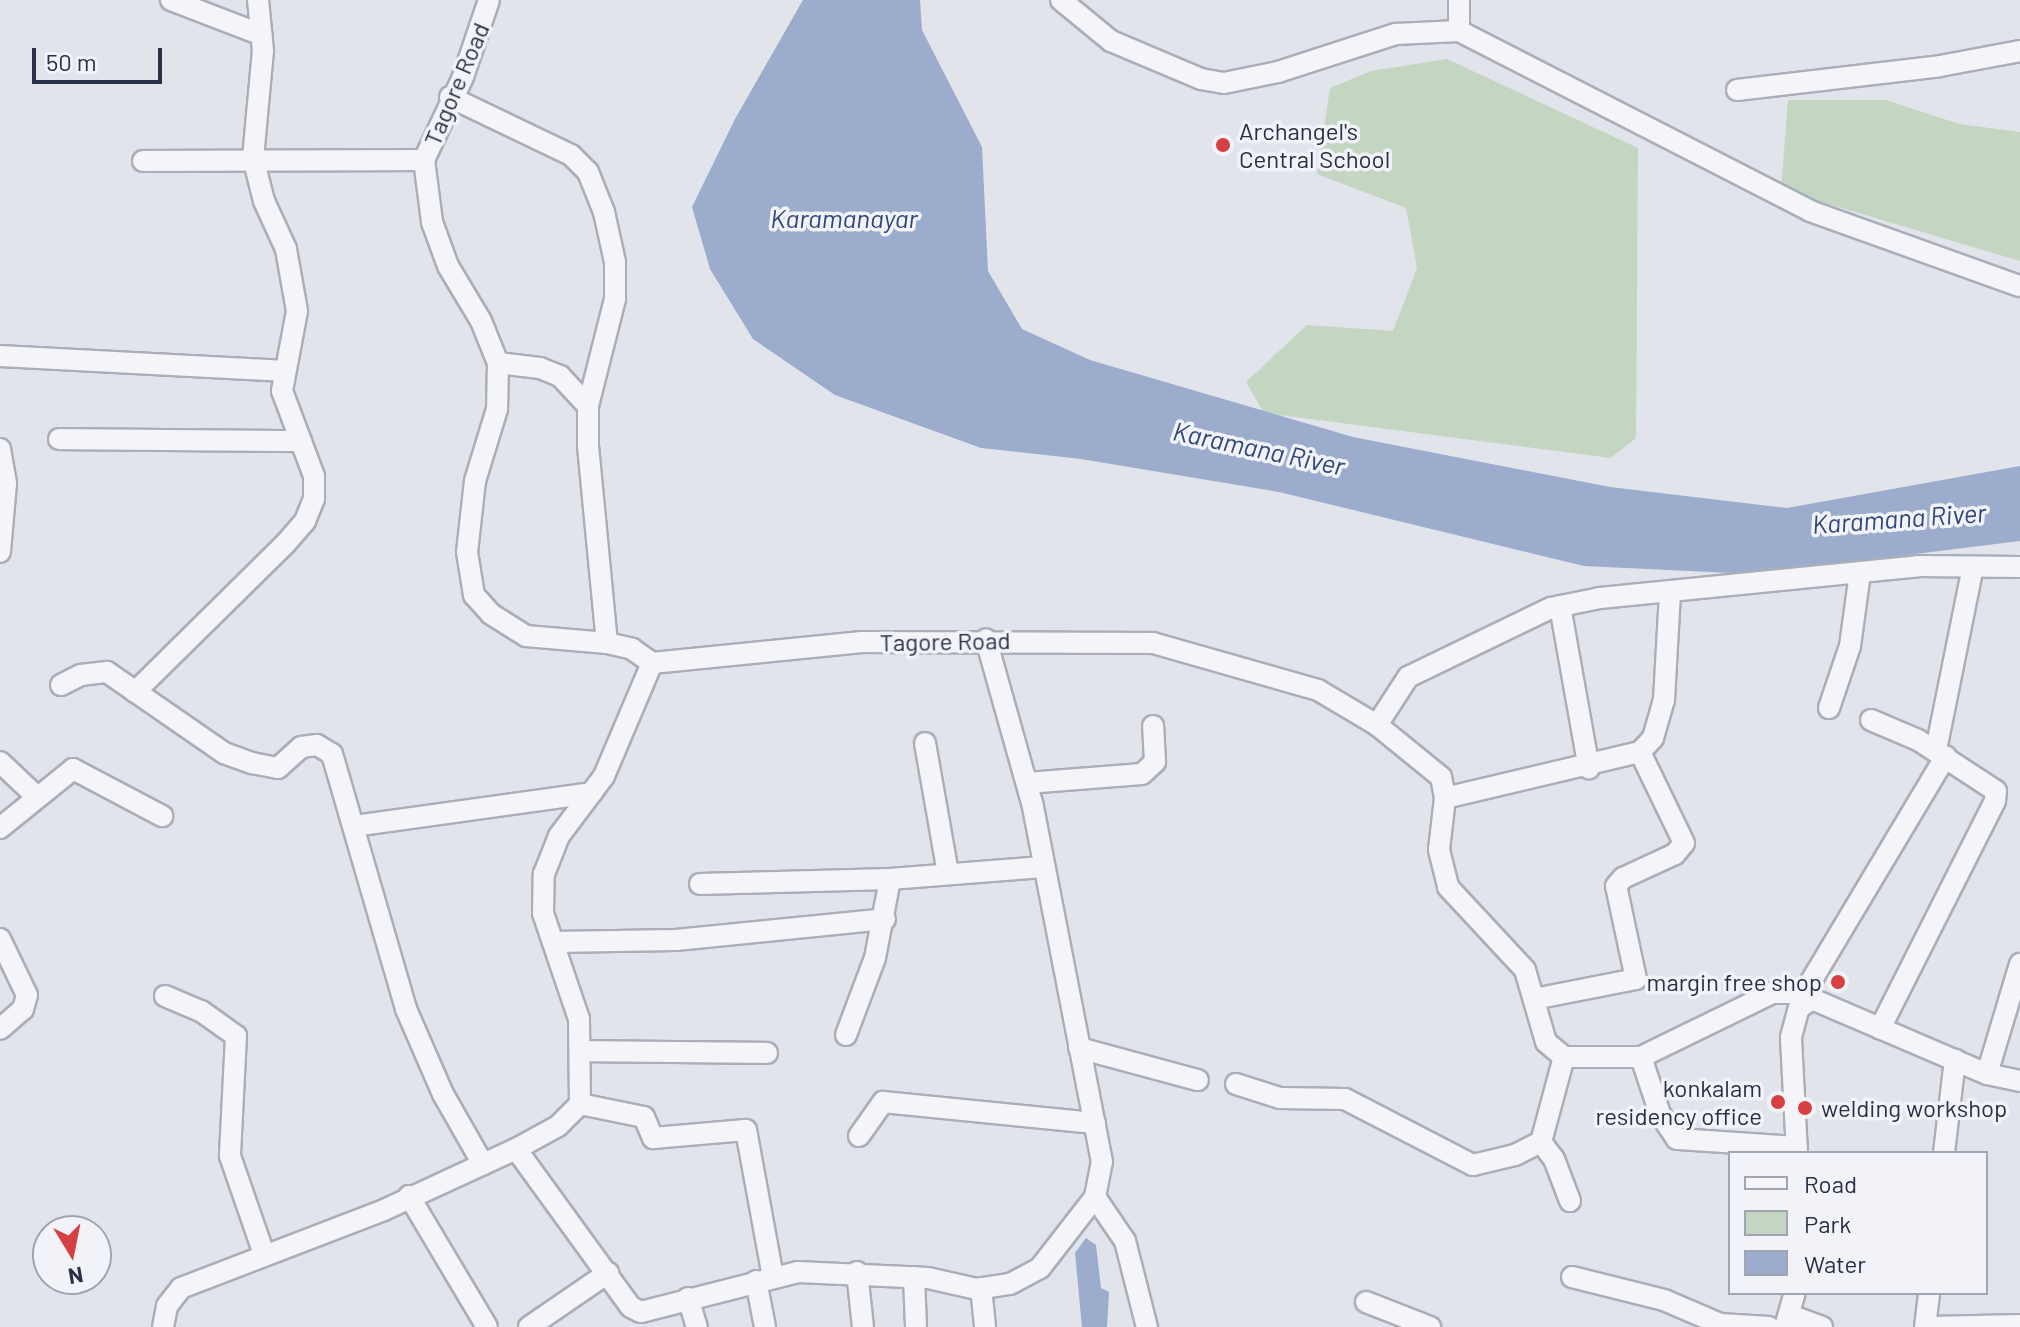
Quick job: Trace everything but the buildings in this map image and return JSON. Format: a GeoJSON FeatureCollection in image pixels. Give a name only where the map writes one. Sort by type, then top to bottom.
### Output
{"type":"FeatureCollection","features":[{"type":"Feature","properties":{"kind":"street"},"geometry":{"type":"LineString","coordinates":[[171,0],[262,35]]}},
{"type":"Feature","properties":{"kind":"street"},"geometry":{"type":"LineString","coordinates":[[135,692],[305,521],[314,499],[314,476],[282,391],[282,371],[297,311],[286,249],[260,191],[253,158],[262,35],[258,0]]}},
{"type":"Feature","properties":{"kind":"street","name":"Tagore Road"},"geometry":{"type":"LineString","coordinates":[[489,0],[424,160],[437,237],[498,363],[497,409],[475,481],[468,524],[474,595],[491,614],[526,636],[607,643],[632,649],[652,663],[862,642],[986,639],[1153,643],[1318,690],[1377,725],[1441,777],[1445,798]]}},
{"type":"Feature","properties":{"kind":"street"},"geometry":{"type":"LineString","coordinates":[[1061,0],[1111,41],[1201,79],[1224,83],[1278,72],[1396,34],[1459,31],[1810,211],[2020,286]]}},
{"type":"Feature","properties":{"kind":"street"},"geometry":{"type":"LineString","coordinates":[[1459,0],[1459,31]]}},
{"type":"Feature","properties":{"kind":"street"},"geometry":{"type":"LineString","coordinates":[[1737,90],[2020,51]]}},
{"type":"Feature","properties":{"kind":"street"},"geometry":{"type":"LineString","coordinates":[[450,97],[571,155],[588,172],[604,212],[615,287],[611,330],[588,406],[607,643]]}},
{"type":"Feature","properties":{"kind":"street"},"geometry":{"type":"LineString","coordinates":[[143,161],[253,158],[424,160]]}},
{"type":"Feature","properties":{"kind":"street"},"geometry":{"type":"LineString","coordinates":[[0,356],[282,371]]}},
{"type":"Feature","properties":{"kind":"street"},"geometry":{"type":"LineString","coordinates":[[498,363],[560,376],[588,406]]}},
{"type":"Feature","properties":{"kind":"street"},"geometry":{"type":"LineString","coordinates":[[59,439],[301,441]]}},
{"type":"Feature","properties":{"kind":"street"},"geometry":{"type":"LineString","coordinates":[[0,449],[6,483],[0,552]]}},
{"type":"Feature","properties":{"kind":"street"},"geometry":{"type":"LineString","coordinates":[[1641,1057],[1660,1114],[1677,1139],[1797,1150],[1791,1037],[1799,1008],[1941,753],[1973,567]]}},
{"type":"Feature","properties":{"kind":"street"},"geometry":{"type":"LineString","coordinates":[[1377,725],[1408,677],[1469,644],[1560,606],[1860,573],[2020,567]]}},
{"type":"Feature","properties":{"kind":"street"},"geometry":{"type":"LineString","coordinates":[[1829,708],[1850,646],[1860,573]]}},
{"type":"Feature","properties":{"kind":"street"},"geometry":{"type":"LineString","coordinates":[[1670,592],[1664,700],[1653,738],[1640,752],[1589,768],[1445,798],[1439,850],[1448,887],[1512,952],[1525,970],[1546,1042],[1564,1057],[1641,1057],[1772,993],[1808,996],[1987,1074],[2020,1081]]}},
{"type":"Feature","properties":{"kind":"street"},"geometry":{"type":"LineString","coordinates":[[1560,606],[1589,768]]}},
{"type":"Feature","properties":{"kind":"street"},"geometry":{"type":"LineString","coordinates":[[516,1149],[631,1307],[641,1312],[764,1279],[857,1272],[981,1288],[1010,1284],[1040,1268],[1095,1197],[1102,1162],[1027,783],[986,639]]}},
{"type":"Feature","properties":{"kind":"street"},"geometry":{"type":"LineString","coordinates":[[163,1327],[167,1306],[181,1288],[384,1210],[516,1149],[558,1126],[580,1104],[579,1019],[543,913],[544,874],[559,836],[592,793],[652,663]]}},
{"type":"Feature","properties":{"kind":"street"},"geometry":{"type":"LineString","coordinates":[[61,685],[81,675],[107,672],[224,753],[252,763],[278,768],[301,747],[317,745],[332,754],[406,1009],[443,1094],[483,1164]]}},
{"type":"Feature","properties":{"kind":"street"},"geometry":{"type":"LineString","coordinates":[[1871,720],[1941,753],[1991,783],[1995,801],[1880,1029]]}},
{"type":"Feature","properties":{"kind":"street"},"geometry":{"type":"LineString","coordinates":[[1027,783],[1142,774],[1155,762],[1153,726]]}},
{"type":"Feature","properties":{"kind":"street"},"geometry":{"type":"LineString","coordinates":[[925,743],[948,873]]}},
{"type":"Feature","properties":{"kind":"street"},"geometry":{"type":"LineString","coordinates":[[1534,999],[1636,979],[1616,886],[1623,878],[1675,854],[1684,843],[1640,752]]}},
{"type":"Feature","properties":{"kind":"street"},"geometry":{"type":"LineString","coordinates":[[0,762],[37,797]]}},
{"type":"Feature","properties":{"kind":"street"},"geometry":{"type":"LineString","coordinates":[[0,828],[73,769],[162,816]]}},
{"type":"Feature","properties":{"kind":"street"},"geometry":{"type":"LineString","coordinates":[[354,826],[592,793]]}},
{"type":"Feature","properties":{"kind":"street"},"geometry":{"type":"LineString","coordinates":[[700,884],[890,879],[1043,867]]}},
{"type":"Feature","properties":{"kind":"street"},"geometry":{"type":"LineString","coordinates":[[846,1035],[885,919],[890,879]]}},
{"type":"Feature","properties":{"kind":"street"},"geometry":{"type":"LineString","coordinates":[[553,942],[676,940],[885,919]]}},
{"type":"Feature","properties":{"kind":"street"},"geometry":{"type":"LineString","coordinates":[[0,939],[27,995],[23,1009],[0,1029]]}},
{"type":"Feature","properties":{"kind":"street"},"geometry":{"type":"LineString","coordinates":[[1987,1074],[2020,964]]}},
{"type":"Feature","properties":{"kind":"street"},"geometry":{"type":"LineString","coordinates":[[165,996],[201,1011],[236,1036],[230,1156],[264,1254]]}},
{"type":"Feature","properties":{"kind":"street"},"geometry":{"type":"LineString","coordinates":[[1079,1048],[1198,1080]]}},
{"type":"Feature","properties":{"kind":"street"},"geometry":{"type":"LineString","coordinates":[[580,1051],[767,1053]]}},
{"type":"Feature","properties":{"kind":"street"},"geometry":{"type":"LineString","coordinates":[[1236,1084],[1280,1098],[1345,1099],[1473,1165],[1515,1155],[1541,1142],[1564,1057]]}},
{"type":"Feature","properties":{"kind":"street"},"geometry":{"type":"LineString","coordinates":[[1944,1151],[1955,1060]]}},
{"type":"Feature","properties":{"kind":"street"},"geometry":{"type":"LineString","coordinates":[[859,1136],[883,1102],[1095,1123]]}},
{"type":"Feature","properties":{"kind":"street"},"geometry":{"type":"LineString","coordinates":[[580,1104],[644,1117],[653,1138],[746,1130],[764,1279],[765,1327]]}},
{"type":"Feature","properties":{"kind":"street"},"geometry":{"type":"LineString","coordinates":[[1541,1142],[1554,1159],[1570,1201]]}},
{"type":"Feature","properties":{"kind":"street"},"geometry":{"type":"LineString","coordinates":[[409,1196],[487,1327]]}},
{"type":"Feature","properties":{"kind":"street"},"geometry":{"type":"LineString","coordinates":[[1095,1197],[1125,1241],[1147,1327]]}},
{"type":"Feature","properties":{"kind":"street"},"geometry":{"type":"LineString","coordinates":[[857,1272],[863,1327]]}},
{"type":"Feature","properties":{"kind":"street"},"geometry":{"type":"LineString","coordinates":[[529,1327],[608,1273]]}},
{"type":"Feature","properties":{"kind":"street"},"geometry":{"type":"LineString","coordinates":[[914,1277],[916,1327]]}},
{"type":"Feature","properties":{"kind":"street"},"geometry":{"type":"LineString","coordinates":[[1572,1277],[1664,1300],[1720,1324],[1769,1327]]}},
{"type":"Feature","properties":{"kind":"street"},"geometry":{"type":"LineString","coordinates":[[981,1288],[985,1327]]}},
{"type":"Feature","properties":{"kind":"street"},"geometry":{"type":"LineString","coordinates":[[1795,1295],[1789,1322],[1822,1327]]}},
{"type":"Feature","properties":{"kind":"street"},"geometry":{"type":"LineString","coordinates":[[1929,1295],[1928,1327],[2020,1325]]}},
{"type":"Feature","properties":{"kind":"street"},"geometry":{"type":"LineString","coordinates":[[688,1298],[697,1327]]}},
{"type":"Feature","properties":{"kind":"street"},"geometry":{"type":"LineString","coordinates":[[1366,1302],[1430,1327]]}},
{"type":"Feature","properties":{"kind":"green space"},"geometry":{"type":"Polygon","coordinates":[[[1447,59],[1638,148],[1636,438],[1611,458],[1264,413],[1246,382],[1307,325],[1393,331],[1417,268],[1406,208],[1317,174],[1330,88],[1371,71],[1447,59]]]}},
{"type":"Feature","properties":{"kind":"green space"},"geometry":{"type":"Polygon","coordinates":[[[1788,100],[1886,100],[1959,124],[2020,132],[2020,261],[1781,190],[1788,100]]]}},
{"type":"Feature","properties":{"kind":"water","name":"Karamanayar"},"geometry":{"type":"Polygon","coordinates":[[[803,0],[920,0],[922,30],[982,147],[988,271],[1022,329],[1090,360],[1353,437],[1610,487],[1787,508],[2020,466],[2020,541],[1753,574],[1584,566],[1279,492],[1081,459],[981,448],[835,395],[753,339],[710,269],[692,207],[735,119],[803,0]]]}},
{"type":"Feature","properties":{"kind":"water"},"geometry":{"type":"Polygon","coordinates":[[[1086,1238],[1096,1245],[1101,1288],[1109,1292],[1107,1327],[1082,1327],[1075,1253],[1086,1238]]]}},
{"type":"Feature","properties":{"kind":"place","name":"Archangel's Central School"},"geometry":{"type":"Point","coordinates":[1223,145]}},
{"type":"Feature","properties":{"kind":"place","name":"margin free shop"},"geometry":{"type":"Point","coordinates":[1838,982]}},
{"type":"Feature","properties":{"kind":"place","name":"konkalam residency office"},"geometry":{"type":"Point","coordinates":[1778,1102]}},
{"type":"Feature","properties":{"kind":"place","name":"welding workshop"},"geometry":{"type":"Point","coordinates":[1805,1108]}},
{"type":"Feature","properties":{"kind":"water label","name":"Karamana River"},"geometry":{"type":"Point","coordinates":[1259,448]}},
{"type":"Feature","properties":{"kind":"water label","name":"Karamana River"},"geometry":{"type":"Point","coordinates":[1899,518]}}]}
